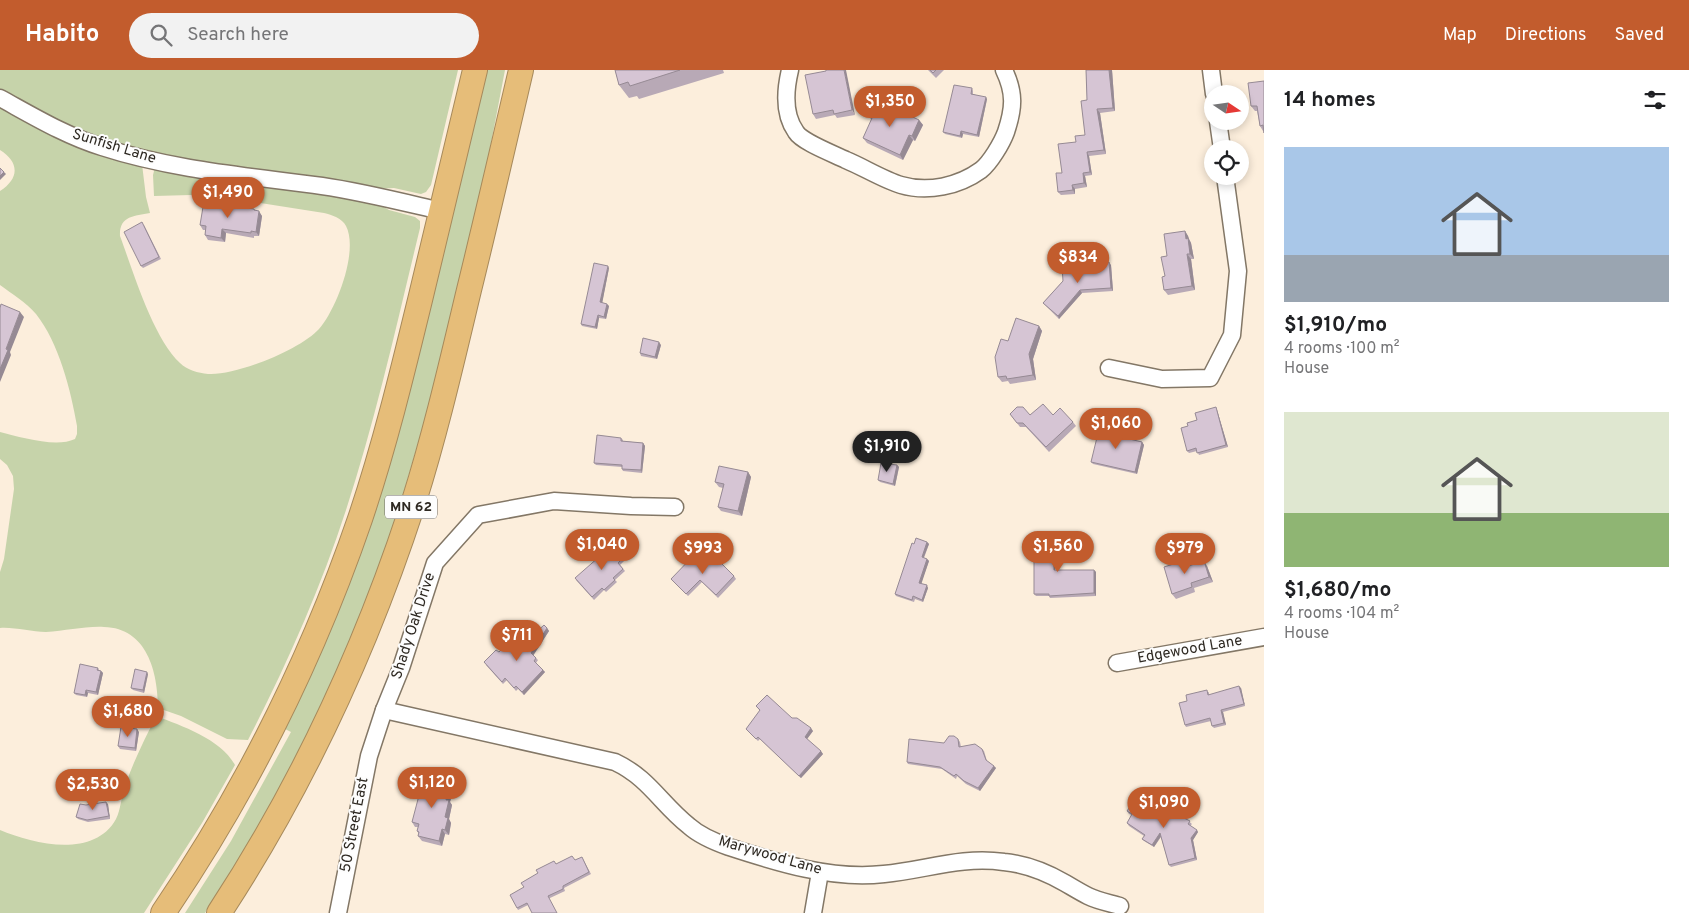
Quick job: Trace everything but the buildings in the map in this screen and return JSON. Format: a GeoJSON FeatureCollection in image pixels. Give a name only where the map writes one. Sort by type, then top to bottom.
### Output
{"type":"FeatureCollection","features":[{"type":"Feature","properties":{"kind":"highway","name":"MN 62"},"geometry":{"type":"LineString","coordinates":[[163,913],[216,831],[256,761],[282,710],[325,613],[361,517],[400,381],[475,70]]}},
{"type":"Feature","properties":{"kind":"highway"},"geometry":{"type":"LineString","coordinates":[[500,159],[512,70]]}},
{"type":"Feature","properties":{"kind":"highway","name":"MN 62"},"geometry":{"type":"LineString","coordinates":[[219,913],[275,822],[325,728],[354,664],[388,576],[434,433],[521,70]]}},
{"type":"Feature","properties":{"kind":"street"},"geometry":{"type":"LineString","coordinates":[[790,70],[785,90],[787,112],[796,134],[817,147],[902,185],[928,188],[955,184],[982,169],[1002,142],[1012,114],[1012,86],[1004,70]]}},
{"type":"Feature","properties":{"kind":"street"},"geometry":{"type":"LineString","coordinates":[[1211,70],[1213,85]]}},
{"type":"Feature","properties":{"kind":"street","name":"Sunfish Lane"},"geometry":{"type":"LineString","coordinates":[[0,98],[66,133],[129,155],[203,170],[360,192],[441,211]]}},
{"type":"Feature","properties":{"kind":"street"},"geometry":{"type":"LineString","coordinates":[[1109,368],[1162,379],[1210,378],[1232,335],[1238,271],[1226,185]]}},
{"type":"Feature","properties":{"kind":"street","name":"Shady Oak Drive"},"geometry":{"type":"LineString","coordinates":[[384,710],[401,668],[435,563],[478,516],[554,501],[674,508]]}},
{"type":"Feature","properties":{"kind":"street","name":"Edgewood Lane"},"geometry":{"type":"LineString","coordinates":[[1117,663],[1264,637]]}},
{"type":"Feature","properties":{"kind":"street","name":"Marywood Lane"},"geometry":{"type":"LineString","coordinates":[[384,710],[615,762],[639,776],[689,826],[702,835],[729,847],[820,872],[855,875],[884,874],[962,860],[1006,862],[1049,874],[1088,896],[1120,906]]}},
{"type":"Feature","properties":{"kind":"street","name":"50 Street East"},"geometry":{"type":"LineString","coordinates":[[338,913],[369,756],[384,710]]}},
{"type":"Feature","properties":{"kind":"street"},"geometry":{"type":"LineString","coordinates":[[813,913],[820,872]]}},
{"type":"Feature","properties":{"kind":"green space"},"geometry":{"type":"Polygon","coordinates":[[[0,70],[458,70],[431,185],[426,192],[421,194],[394,188],[373,189],[157,156],[87,136],[0,92],[0,70]]]}},
{"type":"Feature","properties":{"kind":"green space"},"geometry":{"type":"Polygon","coordinates":[[[486,70],[505,70],[484,180],[432,395],[393,529],[356,627],[314,723],[265,816],[205,913],[185,913],[231,841],[291,732],[285,729],[322,650],[360,554],[486,70]]]}},
{"type":"Feature","properties":{"kind":"green space"},"geometry":{"type":"Polygon","coordinates":[[[0,105],[142,164],[150,213],[133,216],[125,221],[120,229],[120,236],[145,303],[161,338],[180,363],[186,368],[197,372],[220,374],[234,371],[283,353],[310,337],[326,320],[344,280],[350,250],[349,237],[346,226],[342,221],[324,213],[222,197],[191,195],[154,196],[153,175],[155,167],[373,201],[389,210],[415,217],[420,221],[420,228],[386,370],[346,510],[302,627],[248,740],[227,739],[181,716],[158,708],[156,680],[147,654],[131,635],[119,629],[97,627],[46,632],[0,628],[0,572],[4,559],[14,489],[13,476],[7,465],[0,459],[0,432],[38,441],[58,442],[75,439],[77,426],[63,368],[44,326],[28,306],[0,285],[0,191],[11,181],[15,170],[11,160],[0,150],[0,105]]]}},
{"type":"Feature","properties":{"kind":"green space"},"geometry":{"type":"Polygon","coordinates":[[[156,716],[200,734],[220,748],[235,765],[202,823],[144,913],[0,913],[0,830],[29,840],[62,845],[78,844],[93,840],[106,832],[116,819],[128,777],[156,716]]]}}]}
